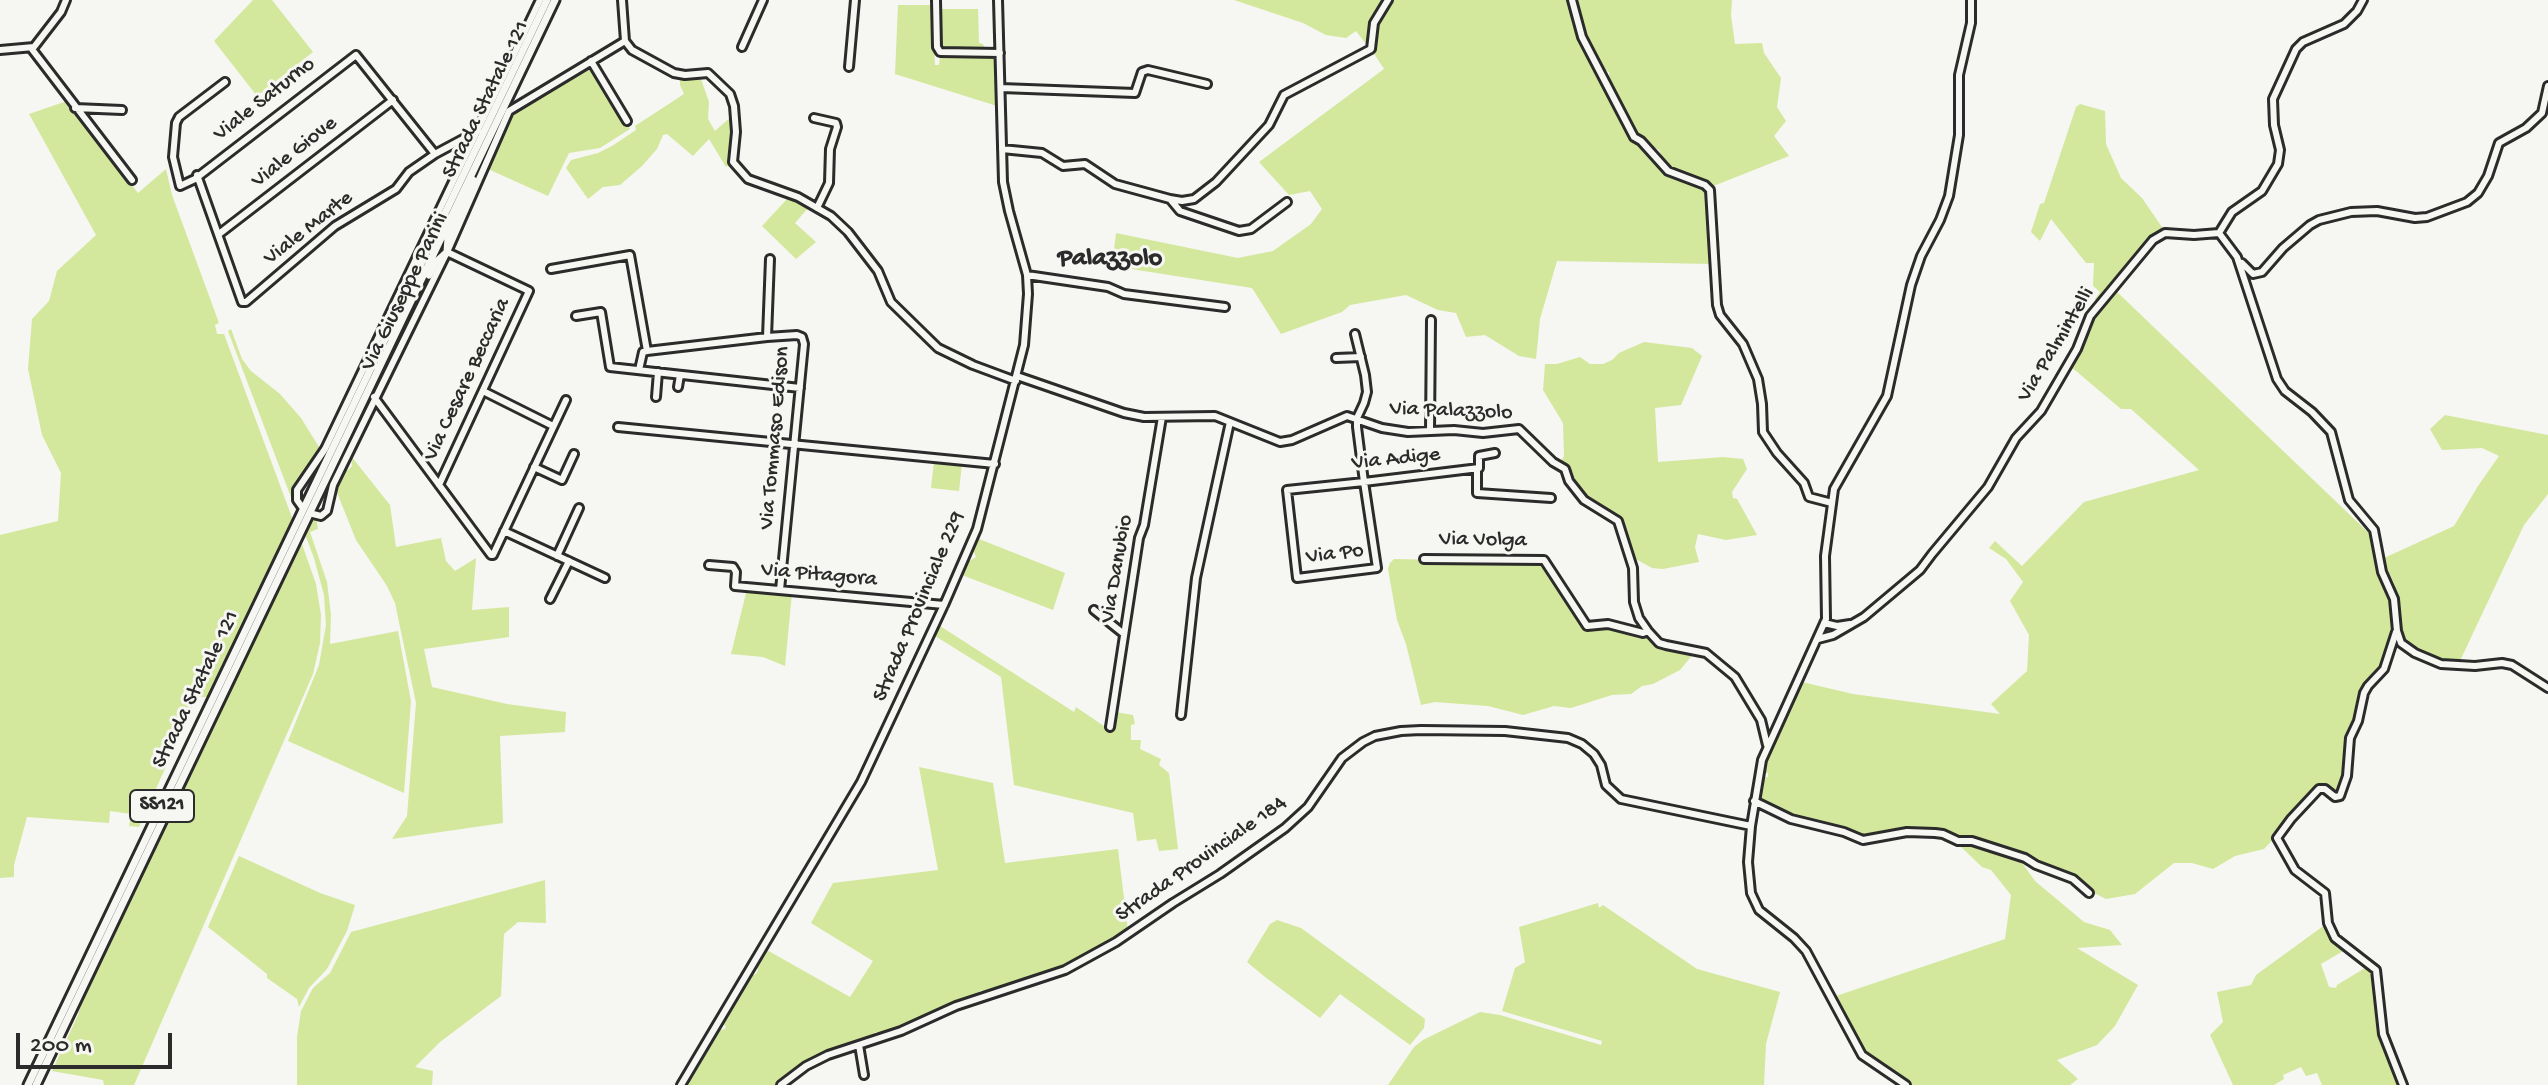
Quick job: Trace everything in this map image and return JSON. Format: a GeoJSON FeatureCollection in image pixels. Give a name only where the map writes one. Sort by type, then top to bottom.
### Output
{"type":"FeatureCollection","features":[{"type":"Feature","properties":{"kind":"main road","name":"Strada Statale 121"},"geometry":{"type":"LineString","coordinates":[[36,1085],[298,537],[306,514],[547,0]]}},
{"type":"Feature","properties":{"kind":"main road","name":"Strada Statale 121"},"geometry":{"type":"LineString","coordinates":[[28,1085],[295,527],[306,514],[410,304],[555,0]]}},
{"type":"Feature","properties":{"kind":"main road"},"geometry":{"type":"LineString","coordinates":[[410,304],[435,263],[447,252],[448,238],[473,182],[476,165]]}},
{"type":"Feature","properties":{"kind":"street"},"geometry":{"type":"LineString","coordinates":[[0,50],[31,48],[61,12],[66,0]]}},
{"type":"Feature","properties":{"kind":"street"},"geometry":{"type":"LineString","coordinates":[[306,514],[297,500],[297,490],[325,449],[540,0]]}},
{"type":"Feature","properties":{"kind":"street"},"geometry":{"type":"LineString","coordinates":[[622,0],[625,41]]}},
{"type":"Feature","properties":{"kind":"street"},"geometry":{"type":"LineString","coordinates":[[742,47],[763,0]]}},
{"type":"Feature","properties":{"kind":"street"},"geometry":{"type":"LineString","coordinates":[[849,67],[855,0]]}},
{"type":"Feature","properties":{"kind":"street"},"geometry":{"type":"LineString","coordinates":[[936,0],[937,47],[940,52],[1000,53]]}},
{"type":"Feature","properties":{"kind":"street","name":"Strada Provinciale 229"},"geometry":{"type":"LineString","coordinates":[[681,1085],[861,782],[972,543],[995,464],[1025,335],[1027,275],[1005,196],[998,0]]}},
{"type":"Feature","properties":{"kind":"street"},"geometry":{"type":"LineString","coordinates":[[1002,149],[1042,153],[1063,166],[1085,164],[1115,184],[1170,199],[1194,199],[1216,182],[1269,125],[1284,95],[1369,51],[1373,46],[1374,23],[1388,0]]}},
{"type":"Feature","properties":{"kind":"street"},"geometry":{"type":"LineString","coordinates":[[1572,0],[1586,45],[1634,137],[1668,171],[1705,185],[1710,190],[1717,305],[1720,315],[1743,344],[1758,379],[1763,432],[1804,483],[1809,497],[1832,503]]}},
{"type":"Feature","properties":{"kind":"street"},"geometry":{"type":"LineString","coordinates":[[1906,1085],[1862,1055],[1806,951],[1759,910],[1749,883],[1748,862],[1762,760],[1818,639],[1827,612],[1825,556],[1837,483],[1887,396],[1907,296],[1921,256],[1946,208],[1959,135],[1958,85],[1971,23],[1971,0]]}},
{"type":"Feature","properties":{"kind":"street"},"geometry":{"type":"LineString","coordinates":[[2363,0],[2344,24],[2303,42],[2296,49],[2273,99],[2274,125],[2280,150],[2278,164],[2262,191],[2232,212],[2219,233],[2248,271],[2257,274],[2269,267],[2283,248],[2319,220],[2351,212],[2377,211],[2415,218],[2427,217],[2467,202],[2478,193],[2488,176],[2499,143],[2526,128],[2542,113],[2548,86]]}},
{"type":"Feature","properties":{"kind":"street","name":"Via Giuseppe Parini"},"geometry":{"type":"LineString","coordinates":[[306,514],[321,516],[327,511],[333,485],[447,252],[509,111],[625,41]]}},
{"type":"Feature","properties":{"kind":"street","name":"Via Palazzolo"},"geometry":{"type":"LineString","coordinates":[[625,41],[632,50],[667,71],[714,76],[733,100],[736,132],[733,158],[736,167],[753,182],[798,197],[831,216],[848,232],[878,271],[891,302],[938,348],[973,365],[1124,413],[1162,417],[1207,415],[1280,442],[1292,440],[1342,418],[1357,418],[1391,431],[1483,433],[1517,428],[1553,462],[1563,466],[1569,481],[1584,500],[1618,521],[1633,568],[1634,602],[1639,618],[1648,631]]}},
{"type":"Feature","properties":{"kind":"street"},"geometry":{"type":"LineString","coordinates":[[31,48],[132,180]]}},
{"type":"Feature","properties":{"kind":"street","name":"Viale Saturno"},"geometry":{"type":"LineString","coordinates":[[197,175],[356,55],[393,100]]}},
{"type":"Feature","properties":{"kind":"street"},"geometry":{"type":"LineString","coordinates":[[591,61],[627,121]]}},
{"type":"Feature","properties":{"kind":"street"},"geometry":{"type":"LineString","coordinates":[[1133,102],[1144,71],[1207,84]]}},
{"type":"Feature","properties":{"kind":"street"},"geometry":{"type":"LineString","coordinates":[[197,175],[183,185],[178,183],[173,157],[176,123],[179,117],[225,82]]}},
{"type":"Feature","properties":{"kind":"street"},"geometry":{"type":"LineString","coordinates":[[1001,88],[1135,93]]}},
{"type":"Feature","properties":{"kind":"street"},"geometry":{"type":"LineString","coordinates":[[393,100],[435,154]]}},
{"type":"Feature","properties":{"kind":"street","name":"Viale Giove"},"geometry":{"type":"LineString","coordinates":[[219,234],[393,100]]}},
{"type":"Feature","properties":{"kind":"street"},"geometry":{"type":"LineString","coordinates":[[75,108],[122,110]]}},
{"type":"Feature","properties":{"kind":"street"},"geometry":{"type":"LineString","coordinates":[[814,118],[836,123],[837,127],[830,149],[829,183],[817,208]]}},
{"type":"Feature","properties":{"kind":"street","name":"Viale Marte"},"geometry":{"type":"LineString","coordinates":[[219,234],[242,302],[246,302],[335,226],[392,192],[409,172],[435,154],[478,131]]}},
{"type":"Feature","properties":{"kind":"street"},"geometry":{"type":"LineString","coordinates":[[197,175],[219,234]]}},
{"type":"Feature","properties":{"kind":"street"},"geometry":{"type":"LineString","coordinates":[[1170,199],[1180,211],[1244,231],[1287,202]]}},
{"type":"Feature","properties":{"kind":"street","name":"Via Palmintelli"},"geometry":{"type":"LineString","coordinates":[[1818,639],[1833,635],[1864,617],[1920,570],[1988,487],[2010,446],[2041,411],[2077,349],[2090,316],[2153,240],[2165,233],[2219,233]]}},
{"type":"Feature","properties":{"kind":"street","name":"Via Cesare Beccaria"},"geometry":{"type":"LineString","coordinates":[[439,485],[529,291],[447,252]]}},
{"type":"Feature","properties":{"kind":"street"},"geometry":{"type":"LineString","coordinates":[[551,269],[630,255],[647,351]]}},
{"type":"Feature","properties":{"kind":"street"},"geometry":{"type":"LineString","coordinates":[[2237,257],[2277,379],[2285,391],[2331,432],[2349,500],[2372,525],[2382,572],[2394,599],[2401,643],[2429,660],[2450,666],[2506,663],[2548,688]]}},
{"type":"Feature","properties":{"kind":"street"},"geometry":{"type":"LineString","coordinates":[[639,370],[643,352],[767,337],[770,259]]}},
{"type":"Feature","properties":{"kind":"street"},"geometry":{"type":"LineString","coordinates":[[1027,275],[1108,287],[1124,294],[1225,307]]}},
{"type":"Feature","properties":{"kind":"street"},"geometry":{"type":"LineString","coordinates":[[576,316],[601,312],[610,367],[800,388]]}},
{"type":"Feature","properties":{"kind":"street"},"geometry":{"type":"LineString","coordinates":[[1430,431],[1431,320]]}},
{"type":"Feature","properties":{"kind":"street"},"geometry":{"type":"LineString","coordinates":[[1355,334],[1367,392],[1357,418],[1364,482]]}},
{"type":"Feature","properties":{"kind":"street","name":"Via Tommaso Edison"},"geometry":{"type":"LineString","coordinates":[[767,337],[802,337],[800,388],[780,590]]}},
{"type":"Feature","properties":{"kind":"street"},"geometry":{"type":"LineString","coordinates":[[1336,358],[1361,357]]}},
{"type":"Feature","properties":{"kind":"street"},"geometry":{"type":"LineString","coordinates":[[656,397],[658,372]]}},
{"type":"Feature","properties":{"kind":"street"},"geometry":{"type":"LineString","coordinates":[[678,387],[680,375]]}},
{"type":"Feature","properties":{"kind":"street"},"geometry":{"type":"LineString","coordinates":[[483,391],[553,426]]}},
{"type":"Feature","properties":{"kind":"street"},"geometry":{"type":"LineString","coordinates":[[374,397],[491,555],[566,400]]}},
{"type":"Feature","properties":{"kind":"street","name":"Via Danubio"},"geometry":{"type":"LineString","coordinates":[[1110,727],[1139,538],[1144,525],[1162,417]]}},
{"type":"Feature","properties":{"kind":"street"},"geometry":{"type":"LineString","coordinates":[[1181,715],[1196,578],[1230,422]]}},
{"type":"Feature","properties":{"kind":"street"},"geometry":{"type":"LineString","coordinates":[[618,427],[995,464]]}},
{"type":"Feature","properties":{"kind":"street"},"geometry":{"type":"LineString","coordinates":[[1495,453],[1479,456],[1477,493],[1551,498]]}},
{"type":"Feature","properties":{"kind":"street"},"geometry":{"type":"LineString","coordinates":[[534,467],[562,480],[574,454]]}},
{"type":"Feature","properties":{"kind":"street","name":"Via Adige"},"geometry":{"type":"LineString","coordinates":[[1297,578],[1287,490],[1477,469]]}},
{"type":"Feature","properties":{"kind":"street","name":"Via Po"},"geometry":{"type":"LineString","coordinates":[[1297,578],[1377,568],[1364,482]]}},
{"type":"Feature","properties":{"kind":"street"},"geometry":{"type":"LineString","coordinates":[[557,556],[579,508]]}},
{"type":"Feature","properties":{"kind":"street"},"geometry":{"type":"LineString","coordinates":[[504,531],[605,578]]}},
{"type":"Feature","properties":{"kind":"street","name":"Via Volga"},"geometry":{"type":"LineString","coordinates":[[1424,559],[1544,560],[1587,626],[1608,624],[1643,633],[1648,631]]}},
{"type":"Feature","properties":{"kind":"street"},"geometry":{"type":"LineString","coordinates":[[550,599],[569,561]]}},
{"type":"Feature","properties":{"kind":"street","name":"Via Pitagora"},"geometry":{"type":"LineString","coordinates":[[709,565],[733,567],[736,572],[735,586],[944,605]]}},
{"type":"Feature","properties":{"kind":"street"},"geometry":{"type":"LineString","coordinates":[[1094,610],[1124,634]]}},
{"type":"Feature","properties":{"kind":"street"},"geometry":{"type":"LineString","coordinates":[[1824,623],[1837,626],[1853,623]]}},
{"type":"Feature","properties":{"kind":"street"},"geometry":{"type":"LineString","coordinates":[[1648,631],[1659,643],[1706,653],[1735,677],[1761,720],[1767,746]]}},
{"type":"Feature","properties":{"kind":"street"},"geometry":{"type":"LineString","coordinates":[[2397,631],[2384,669],[2364,693],[2358,721],[2350,738],[2346,781],[2340,796],[2335,797],[2325,789],[2319,789],[2277,838],[2295,870],[2325,893],[2328,923],[2335,938],[2376,970],[2383,1034],[2403,1085]]}},
{"type":"Feature","properties":{"kind":"street","name":"Strada Provinciale 184"},"geometry":{"type":"LineString","coordinates":[[781,1085],[817,1060],[901,1031],[956,1006],[1065,970],[1116,942],[1285,828],[1308,807],[1342,758],[1363,742],[1383,734],[1409,730],[1505,731],[1568,738],[1594,754],[1601,765],[1606,785],[1621,799],[1751,826]]}},
{"type":"Feature","properties":{"kind":"street"},"geometry":{"type":"LineString","coordinates":[[1754,801],[1791,819],[1863,840],[1907,832],[1943,834],[1958,841],[1972,841],[2025,858],[2073,879],[2089,893]]}},
{"type":"Feature","properties":{"kind":"street"},"geometry":{"type":"LineString","coordinates":[[859,1045],[864,1075]]}},
{"type":"Feature","properties":{"kind":"green space"},"geometry":{"type":"Polygon","coordinates":[[[253,0],[272,0],[313,52],[257,96],[214,41],[253,0]]]}},
{"type":"Feature","properties":{"kind":"green space"},"geometry":{"type":"Polygon","coordinates":[[[1234,0],[1387,0],[1374,20],[1369,48],[1356,31],[1346,38],[1326,35],[1303,23],[1234,0]]]}},
{"type":"Feature","properties":{"kind":"green space"},"geometry":{"type":"Polygon","coordinates":[[[1392,0],[1570,0],[1612,101],[1633,140],[1639,141],[1655,163],[1667,173],[1707,189],[1713,264],[1557,261],[1540,319],[1536,359],[1519,356],[1485,335],[1466,337],[1456,313],[1438,310],[1406,295],[1350,305],[1342,312],[1281,334],[1252,288],[1112,266],[1116,233],[1238,258],[1273,251],[1311,224],[1322,209],[1310,191],[1289,195],[1259,162],[1384,69],[1373,52],[1377,23],[1392,0]]]}},
{"type":"Feature","properties":{"kind":"green space"},"geometry":{"type":"Polygon","coordinates":[[[1575,0],[1732,0],[1735,44],[1762,43],[1764,53],[1781,78],[1777,107],[1786,121],[1774,136],[1789,156],[1711,187],[1659,160],[1662,156],[1659,150],[1636,136],[1610,85],[1609,72],[1600,68],[1590,50],[1575,0]]]}},
{"type":"Feature","properties":{"kind":"green space"},"geometry":{"type":"Polygon","coordinates":[[[898,5],[932,5],[935,65],[939,65],[940,57],[995,58],[997,106],[895,74],[898,5]]]}},
{"type":"Feature","properties":{"kind":"green space"},"geometry":{"type":"Polygon","coordinates":[[[940,9],[978,9],[979,43],[986,51],[944,50],[941,46],[940,9]]]}},
{"type":"Feature","properties":{"kind":"green space"},"geometry":{"type":"Polygon","coordinates":[[[589,64],[630,129],[600,148],[569,153],[548,196],[488,169],[510,113],[589,64]]]}},
{"type":"Feature","properties":{"kind":"green space"},"geometry":{"type":"Polygon","coordinates":[[[680,76],[701,79],[709,102],[708,119],[715,131],[733,115],[732,162],[726,167],[709,139],[693,156],[667,134],[663,135],[657,149],[620,185],[603,187],[588,199],[566,168],[571,160],[612,146],[636,130],[635,126],[684,94],[680,76]]]}},
{"type":"Feature","properties":{"kind":"green space"},"geometry":{"type":"Polygon","coordinates":[[[67,101],[138,193],[166,169],[172,195],[219,323],[215,325],[217,334],[224,334],[294,523],[210,697],[197,697],[139,827],[129,826],[131,814],[110,811],[109,823],[27,817],[14,865],[14,877],[0,878],[0,535],[58,521],[61,473],[42,435],[28,369],[32,319],[49,301],[57,271],[96,235],[29,114],[67,101]]]}},
{"type":"Feature","properties":{"kind":"green space"},"geometry":{"type":"Polygon","coordinates":[[[2080,104],[2105,111],[2106,144],[2121,178],[2142,198],[2164,230],[2152,238],[2097,303],[2095,299],[2100,292],[2093,286],[2094,263],[2086,263],[2051,219],[2040,241],[2031,232],[2040,204],[2044,203],[2076,107],[2080,104]]]}},
{"type":"Feature","properties":{"kind":"green space"},"geometry":{"type":"Polygon","coordinates":[[[788,198],[809,207],[795,223],[816,242],[796,259],[762,226],[788,198]]]}},
{"type":"Feature","properties":{"kind":"green space"},"geometry":{"type":"Polygon","coordinates":[[[2115,290],[2373,537],[2383,585],[2392,606],[2391,645],[2382,667],[2364,688],[2356,712],[2340,793],[2334,795],[2323,785],[2264,849],[2235,856],[2213,869],[2192,863],[2174,863],[2135,894],[2106,899],[2082,884],[1974,836],[1962,839],[1942,831],[1919,830],[1919,826],[1916,829],[1861,836],[1794,817],[1759,801],[1762,778],[1768,777],[1768,773],[1763,773],[1767,755],[1770,755],[1802,682],[1853,694],[2000,714],[1991,704],[2027,671],[2029,635],[2010,601],[2023,582],[2006,559],[1989,548],[1995,541],[2022,566],[2084,502],[2199,470],[2131,409],[2121,409],[2070,366],[2094,317],[2098,316],[2097,313],[2115,290]]]}},
{"type":"Feature","properties":{"kind":"green space"},"geometry":{"type":"Polygon","coordinates":[[[231,329],[242,359],[301,418],[319,447],[293,493],[301,509],[298,514],[310,521],[316,516],[318,529],[310,532],[327,582],[331,615],[330,644],[398,631],[411,701],[404,793],[288,741],[319,665],[326,625],[324,595],[314,558],[228,331],[231,329]]]}},
{"type":"Feature","properties":{"kind":"green space"},"geometry":{"type":"Polygon","coordinates":[[[1644,342],[1692,348],[1702,356],[1681,405],[1655,408],[1658,462],[1723,457],[1743,459],[1747,469],[1732,492],[1733,498],[1737,499],[1757,535],[1726,540],[1698,534],[1695,547],[1699,562],[1663,569],[1652,568],[1632,557],[1621,522],[1584,497],[1570,479],[1560,463],[1564,456],[1563,423],[1543,390],[1545,364],[1580,357],[1590,364],[1603,364],[1644,342]]]}},
{"type":"Feature","properties":{"kind":"green space"},"geometry":{"type":"Polygon","coordinates":[[[2445,415],[2548,435],[2548,494],[2524,525],[2459,663],[2433,658],[2405,641],[2399,624],[2401,613],[2394,583],[2384,558],[2454,526],[2499,456],[2482,448],[2442,450],[2430,429],[2445,415]]]}},
{"type":"Feature","properties":{"kind":"green space"},"geometry":{"type":"Polygon","coordinates":[[[351,456],[390,505],[396,547],[441,538],[446,561],[455,571],[476,558],[472,610],[509,607],[509,637],[424,649],[432,687],[507,704],[566,712],[565,732],[500,736],[503,823],[392,839],[407,816],[416,703],[395,603],[356,540],[336,490],[344,471],[352,466],[351,456]]]}},
{"type":"Feature","properties":{"kind":"green space"},"geometry":{"type":"Polygon","coordinates":[[[934,461],[962,464],[959,491],[931,488],[934,461]]]}},
{"type":"Feature","properties":{"kind":"green space"},"geometry":{"type":"Polygon","coordinates":[[[979,539],[1065,573],[1053,610],[962,575],[968,562],[976,557],[973,550],[979,539]]]}},
{"type":"Feature","properties":{"kind":"green space"},"geometry":{"type":"Polygon","coordinates":[[[301,541],[316,584],[321,615],[320,643],[313,674],[134,1085],[104,1085],[103,1080],[52,1071],[78,1015],[87,986],[301,541]]]}},
{"type":"Feature","properties":{"kind":"green space"},"geometry":{"type":"Polygon","coordinates":[[[1394,559],[1543,562],[1585,628],[1608,626],[1649,635],[1663,647],[1694,653],[1680,670],[1631,694],[1612,695],[1571,708],[1554,706],[1523,715],[1488,706],[1435,702],[1421,705],[1397,620],[1388,569],[1394,559]]]}},
{"type":"Feature","properties":{"kind":"green space"},"geometry":{"type":"Polygon","coordinates":[[[747,589],[792,593],[785,666],[763,657],[731,654],[747,589]]]}},
{"type":"Feature","properties":{"kind":"green space"},"geometry":{"type":"Polygon","coordinates":[[[940,626],[1074,712],[1076,707],[1111,731],[1115,712],[1133,715],[1135,724],[1131,725],[1131,740],[1141,740],[1140,749],[1161,759],[1159,765],[1169,773],[1178,849],[1159,851],[1156,839],[1137,841],[1133,813],[1014,785],[1001,677],[935,636],[940,626]]]}},
{"type":"Feature","properties":{"kind":"green space"},"geometry":{"type":"Polygon","coordinates":[[[919,767],[993,783],[1005,863],[1118,849],[1128,931],[1054,972],[985,993],[981,990],[974,997],[901,1028],[885,1034],[875,1032],[873,1038],[826,1052],[803,1064],[779,1085],[684,1085],[717,1031],[725,1029],[726,1026],[722,1024],[750,976],[756,974],[756,965],[765,949],[850,997],[873,961],[811,923],[833,883],[938,870],[919,767]]]}},
{"type":"Feature","properties":{"kind":"green space"},"geometry":{"type":"Polygon","coordinates":[[[1958,844],[1974,844],[2020,860],[2035,881],[2084,922],[2110,930],[2122,945],[2077,948],[2138,985],[2115,1026],[2097,1045],[2057,1060],[2078,1079],[2070,1085],[1910,1085],[1899,1073],[1895,1074],[1865,1053],[1833,997],[2005,939],[2011,895],[1991,870],[1982,867],[1958,844]]]}},
{"type":"Feature","properties":{"kind":"green space"},"geometry":{"type":"Polygon","coordinates":[[[239,856],[320,893],[355,905],[347,931],[327,969],[309,988],[299,1007],[297,999],[267,978],[267,974],[208,927],[239,856]]]}},
{"type":"Feature","properties":{"kind":"green space"},"geometry":{"type":"Polygon","coordinates":[[[545,880],[546,923],[518,922],[504,934],[501,996],[440,1042],[415,1067],[433,1071],[432,1085],[297,1085],[297,1037],[301,1011],[313,988],[330,973],[351,932],[545,880]]]}},
{"type":"Feature","properties":{"kind":"green space"},"geometry":{"type":"Polygon","coordinates":[[[1598,903],[1599,908],[1603,905],[1697,969],[1780,992],[1766,1044],[1764,1085],[1388,1085],[1414,1047],[1480,1012],[1601,1045],[1602,1041],[1502,1011],[1515,968],[1525,962],[1519,927],[1598,903]]]}},
{"type":"Feature","properties":{"kind":"green space"},"geometry":{"type":"Polygon","coordinates":[[[1277,920],[1301,928],[1425,1019],[1424,1028],[1410,1045],[1340,994],[1320,1018],[1247,962],[1270,924],[1277,920]]]}},
{"type":"Feature","properties":{"kind":"green space"},"geometry":{"type":"Polygon","coordinates":[[[2326,924],[2336,942],[2345,950],[2321,964],[2329,987],[2336,988],[2365,968],[2371,966],[2374,970],[2381,1033],[2401,1085],[2322,1085],[2317,1073],[2306,1076],[2301,1067],[2283,1075],[2284,1079],[2274,1085],[2233,1085],[2210,1035],[2223,1022],[2217,992],[2251,985],[2256,975],[2326,924]]]}},
{"type":"Feature","properties":{"kind":"district","name":"Palazzolo"},"geometry":{"type":"Point","coordinates":[1110,260]}}]}
